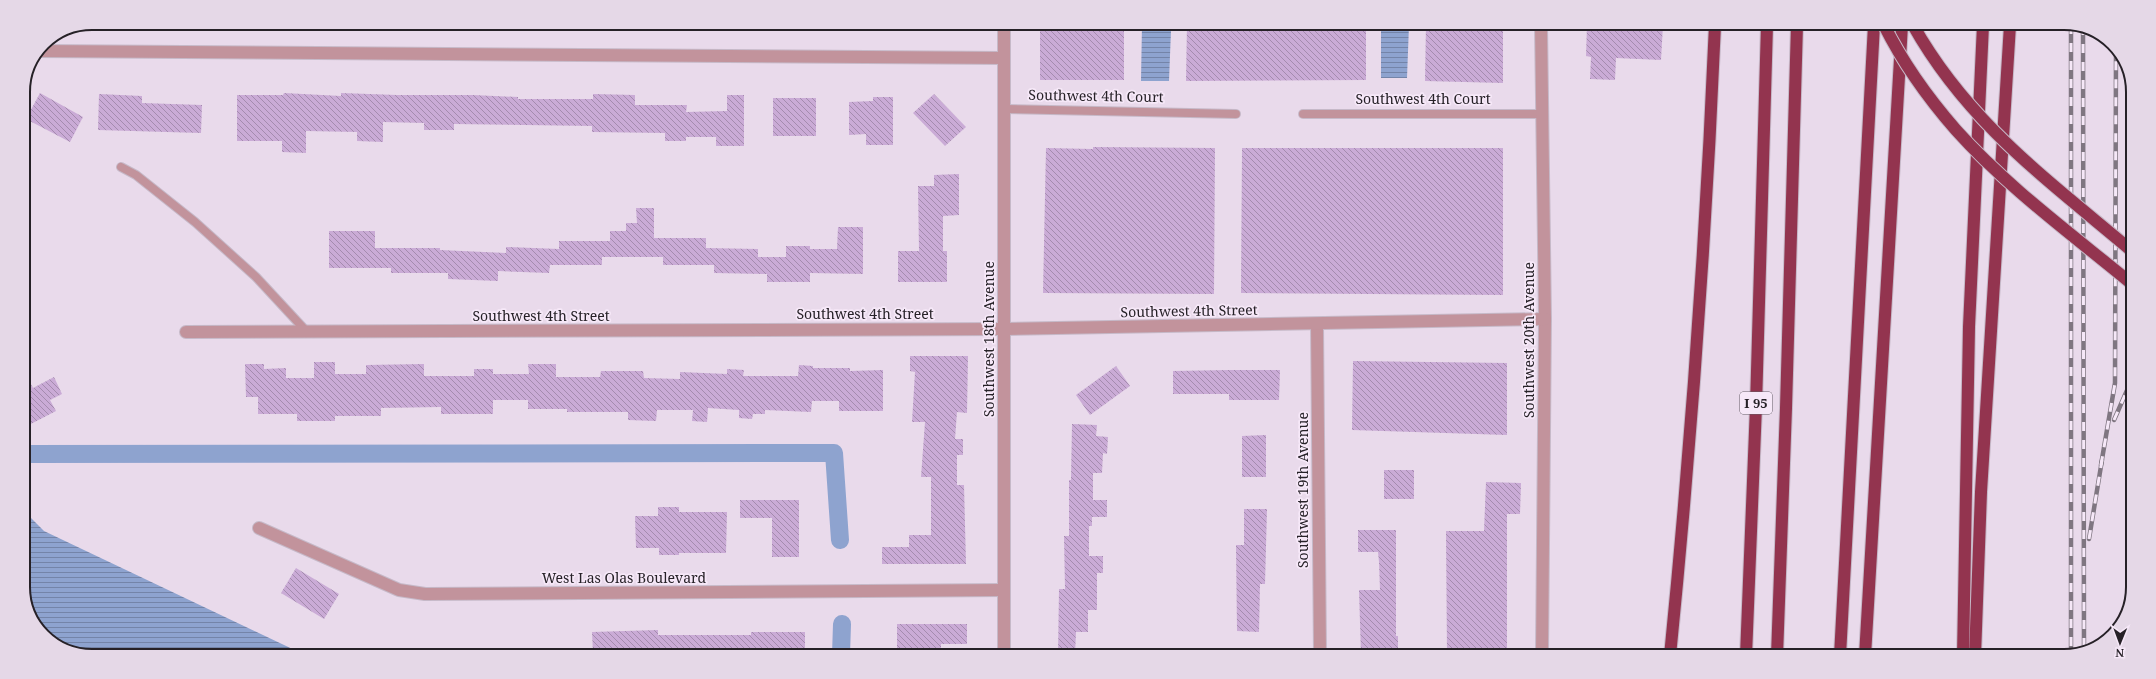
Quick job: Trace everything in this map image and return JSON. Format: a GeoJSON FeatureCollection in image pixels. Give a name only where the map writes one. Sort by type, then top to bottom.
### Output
{"type":"FeatureCollection","features":[{"type":"Feature","properties":{"kind":"highway"},"geometry":{"type":"LineString","coordinates":[[1671,649],[1694,396],[1715,30]]}},
{"type":"Feature","properties":{"kind":"highway","name":"I 95"},"geometry":{"type":"LineString","coordinates":[[1746,649],[1757,399],[1767,30]]}},
{"type":"Feature","properties":{"kind":"highway"},"geometry":{"type":"LineString","coordinates":[[1776,649],[1786,408],[1797,30]]}},
{"type":"Feature","properties":{"kind":"highway"},"geometry":{"type":"LineString","coordinates":[[1840,649],[1874,30]]}},
{"type":"Feature","properties":{"kind":"highway"},"geometry":{"type":"LineString","coordinates":[[1887,30],[1912,73],[1956,131],[2025,195],[2126,279]]}},
{"type":"Feature","properties":{"kind":"highway"},"geometry":{"type":"LineString","coordinates":[[1865,649],[1902,30]]}},
{"type":"Feature","properties":{"kind":"highway"},"geometry":{"type":"LineString","coordinates":[[1916,30],[1935,62],[1967,103],[1993,132],[2014,152],[2126,246]]}},
{"type":"Feature","properties":{"kind":"highway"},"geometry":{"type":"LineString","coordinates":[[1963,649],[1969,327],[1983,30]]}},
{"type":"Feature","properties":{"kind":"highway"},"geometry":{"type":"LineString","coordinates":[[1975,649],[1982,477],[2010,30]]}},
{"type":"Feature","properties":{"kind":"street","name":"Southwest 18th Avenue"},"geometry":{"type":"LineString","coordinates":[[1004,30],[1004,649]]}},
{"type":"Feature","properties":{"kind":"street","name":"Southwest 20th Avenue"},"geometry":{"type":"LineString","coordinates":[[1541,30],[1545,318],[1542,649]]}},
{"type":"Feature","properties":{"kind":"street"},"geometry":{"type":"LineString","coordinates":[[46,51],[1004,58]]}},
{"type":"Feature","properties":{"kind":"street","name":"Southwest 4th Street"},"geometry":{"type":"LineString","coordinates":[[186,332],[1004,329],[1317,324],[1545,318]]}},
{"type":"Feature","properties":{"kind":"street","name":"Southwest 19th Avenue"},"geometry":{"type":"LineString","coordinates":[[1317,324],[1320,649]]}},
{"type":"Feature","properties":{"kind":"street","name":"West Las Olas Boulevard"},"geometry":{"type":"LineString","coordinates":[[259,528],[399,590],[425,594],[1004,590]]}},
{"type":"Feature","properties":{"kind":"lane","name":"Southwest 4th Court"},"geometry":{"type":"LineString","coordinates":[[1004,109],[1236,114]]}},
{"type":"Feature","properties":{"kind":"lane","name":"Southwest 4th Court"},"geometry":{"type":"LineString","coordinates":[[1303,114],[1542,114]]}},
{"type":"Feature","properties":{"kind":"lane"},"geometry":{"type":"LineString","coordinates":[[121,167],[136,175],[195,222],[256,277],[308,332]]}},
{"type":"Feature","properties":{"kind":"water"},"geometry":{"type":"Polygon","coordinates":[[[1142,30],[1171,30],[1169,81],[1141,81],[1142,30]]]}},
{"type":"Feature","properties":{"kind":"water"},"geometry":{"type":"Polygon","coordinates":[[[1381,30],[1409,30],[1407,78],[1381,78],[1381,30]]]}},
{"type":"Feature","properties":{"kind":"water"},"geometry":{"type":"Polygon","coordinates":[[[30,517],[44,531],[292,649],[92,649],[76,647],[61,641],[45,628],[38,618],[31,599],[30,517]]]}},
{"type":"Feature","properties":{"kind":"building"},"geometry":{"type":"Polygon","coordinates":[[[1040,30],[1124,30],[1124,80],[1040,80],[1040,30]]]}},
{"type":"Feature","properties":{"kind":"building"},"geometry":{"type":"Polygon","coordinates":[[[1187,30],[1366,30],[1366,80],[1186,81],[1187,30]]]}},
{"type":"Feature","properties":{"kind":"building"},"geometry":{"type":"Polygon","coordinates":[[[1426,30],[1503,30],[1503,83],[1425,81],[1426,30]]]}},
{"type":"Feature","properties":{"kind":"building"},"geometry":{"type":"Polygon","coordinates":[[[1587,30],[1663,30],[1661,60],[1616,58],[1615,80],[1590,79],[1591,57],[1586,56],[1587,30]]]}},
{"type":"Feature","properties":{"kind":"building"},"geometry":{"type":"Polygon","coordinates":[[[40,93],[83,117],[70,142],[30,121],[30,112],[40,93]]]}},
{"type":"Feature","properties":{"kind":"building"},"geometry":{"type":"Polygon","coordinates":[[[284,93],[341,96],[341,93],[473,95],[518,97],[518,99],[593,99],[593,94],[635,95],[635,105],[687,105],[686,112],[727,111],[727,95],[744,95],[744,146],[716,146],[716,137],[686,137],[686,141],[665,141],[665,133],[592,132],[592,126],[454,124],[454,130],[424,130],[424,123],[383,122],[383,142],[357,141],[357,132],[306,131],[306,153],[282,152],[282,141],[237,141],[237,95],[283,95],[284,93]]]}},
{"type":"Feature","properties":{"kind":"building"},"geometry":{"type":"Polygon","coordinates":[[[99,94],[142,96],[142,103],[202,105],[201,133],[98,130],[99,94]]]}},
{"type":"Feature","properties":{"kind":"building"},"geometry":{"type":"Polygon","coordinates":[[[934,94],[966,127],[945,146],[913,113],[934,94]]]}},
{"type":"Feature","properties":{"kind":"building"},"geometry":{"type":"Polygon","coordinates":[[[873,97],[893,97],[893,145],[866,145],[866,134],[849,135],[849,102],[873,101],[873,97]]]}},
{"type":"Feature","properties":{"kind":"building"},"geometry":{"type":"Polygon","coordinates":[[[773,98],[816,98],[816,136],[773,136],[773,98]]]}},
{"type":"Feature","properties":{"kind":"building"},"geometry":{"type":"Polygon","coordinates":[[[1093,147],[1215,148],[1214,294],[1043,293],[1046,148],[1093,149],[1093,147]]]}},
{"type":"Feature","properties":{"kind":"building"},"geometry":{"type":"Polygon","coordinates":[[[1242,148],[1503,148],[1503,295],[1241,293],[1242,148]]]}},
{"type":"Feature","properties":{"kind":"building"},"geometry":{"type":"Polygon","coordinates":[[[959,174],[959,215],[943,216],[943,251],[947,251],[947,282],[898,282],[898,251],[919,251],[918,186],[934,186],[934,175],[959,174]]]}},
{"type":"Feature","properties":{"kind":"building"},"geometry":{"type":"Polygon","coordinates":[[[636,208],[654,208],[654,238],[706,238],[706,248],[758,249],[758,257],[786,257],[786,246],[810,246],[810,249],[837,249],[838,227],[863,227],[863,274],[810,273],[810,282],[767,282],[767,274],[714,273],[714,265],[663,265],[663,257],[602,257],[602,265],[550,265],[549,273],[498,271],[498,281],[448,279],[448,273],[391,273],[391,268],[329,268],[329,231],[375,231],[375,248],[440,248],[440,250],[506,253],[506,247],[559,249],[559,241],[610,241],[610,231],[626,231],[626,223],[637,223],[636,208]]]}},
{"type":"Feature","properties":{"kind":"building"},"geometry":{"type":"Polygon","coordinates":[[[910,356],[968,356],[967,413],[957,412],[955,439],[963,439],[963,455],[957,455],[957,485],[964,485],[966,564],[882,564],[882,547],[909,547],[909,535],[931,535],[931,477],[921,477],[925,422],[912,422],[915,372],[910,371],[910,356]]]}},
{"type":"Feature","properties":{"kind":"building"},"geometry":{"type":"Polygon","coordinates":[[[1353,361],[1507,363],[1507,435],[1352,430],[1353,361]]]}},
{"type":"Feature","properties":{"kind":"building"},"geometry":{"type":"Polygon","coordinates":[[[314,362],[335,362],[335,374],[366,374],[366,365],[424,364],[424,376],[474,376],[474,369],[493,369],[493,374],[529,374],[528,364],[556,364],[556,377],[600,377],[601,371],[643,371],[644,378],[680,379],[680,372],[727,374],[727,369],[744,370],[743,376],[798,376],[799,365],[813,366],[813,368],[850,368],[850,371],[883,370],[883,411],[839,411],[839,401],[812,401],[811,412],[765,410],[765,414],[753,414],[752,419],[739,418],[739,410],[708,408],[707,422],[692,421],[693,410],[657,410],[656,421],[628,420],[628,412],[567,412],[567,409],[528,409],[528,400],[493,400],[493,414],[441,414],[441,407],[381,408],[381,416],[335,416],[335,421],[297,421],[297,414],[258,414],[258,397],[246,397],[245,364],[264,364],[264,369],[286,368],[286,378],[314,378],[314,362]]]}},
{"type":"Feature","properties":{"kind":"building"},"geometry":{"type":"Polygon","coordinates":[[[1116,366],[1130,386],[1090,415],[1076,395],[1116,366]]]}},
{"type":"Feature","properties":{"kind":"building"},"geometry":{"type":"Polygon","coordinates":[[[1280,370],[1279,400],[1229,400],[1229,394],[1173,394],[1173,371],[1280,370]]]}},
{"type":"Feature","properties":{"kind":"building"},"geometry":{"type":"Polygon","coordinates":[[[54,377],[62,394],[50,400],[56,411],[30,424],[30,382],[33,388],[54,377]]]}},
{"type":"Feature","properties":{"kind":"building"},"geometry":{"type":"Polygon","coordinates":[[[1072,424],[1097,425],[1096,436],[1108,437],[1107,454],[1103,453],[1102,473],[1093,473],[1093,500],[1107,500],[1107,517],[1092,517],[1092,526],[1089,526],[1089,556],[1103,556],[1103,573],[1097,573],[1097,610],[1088,610],[1088,632],[1076,632],[1075,649],[1058,649],[1059,589],[1065,589],[1064,536],[1069,536],[1069,480],[1071,480],[1072,424]]]}},
{"type":"Feature","properties":{"kind":"building"},"geometry":{"type":"Polygon","coordinates":[[[1266,435],[1266,477],[1242,477],[1242,436],[1266,435]]]}},
{"type":"Feature","properties":{"kind":"building"},"geometry":{"type":"Polygon","coordinates":[[[1384,470],[1414,470],[1414,499],[1384,499],[1384,470]]]}},
{"type":"Feature","properties":{"kind":"building"},"geometry":{"type":"Polygon","coordinates":[[[1486,482],[1521,483],[1520,514],[1507,514],[1507,649],[1447,649],[1446,531],[1484,531],[1486,482]]]}},
{"type":"Feature","properties":{"kind":"building"},"geometry":{"type":"Polygon","coordinates":[[[740,500],[799,500],[799,557],[772,557],[772,518],[740,518],[740,500]]]}},
{"type":"Feature","properties":{"kind":"building"},"geometry":{"type":"Polygon","coordinates":[[[658,507],[679,507],[679,512],[727,512],[726,553],[679,553],[679,555],[659,555],[659,548],[636,548],[635,516],[658,516],[658,507]]]}},
{"type":"Feature","properties":{"kind":"building"},"geometry":{"type":"Polygon","coordinates":[[[1244,509],[1267,509],[1265,584],[1260,584],[1259,632],[1237,631],[1236,545],[1244,545],[1244,509]]]}},
{"type":"Feature","properties":{"kind":"building"},"geometry":{"type":"Polygon","coordinates":[[[1358,530],[1396,530],[1396,636],[1398,636],[1398,649],[1361,649],[1359,590],[1380,590],[1378,552],[1358,552],[1358,530]]]}},
{"type":"Feature","properties":{"kind":"building"},"geometry":{"type":"Polygon","coordinates":[[[296,568],[339,594],[324,619],[281,593],[296,568]]]}},
{"type":"Feature","properties":{"kind":"building"},"geometry":{"type":"Polygon","coordinates":[[[897,624],[967,624],[967,644],[941,644],[941,649],[897,649],[897,624]]]}},
{"type":"Feature","properties":{"kind":"building"},"geometry":{"type":"Polygon","coordinates":[[[658,630],[658,635],[751,635],[751,632],[805,632],[805,649],[593,649],[592,632],[658,630]]]}},
{"type":"Feature","properties":{"kind":"waterway"},"geometry":{"type":"LineString","coordinates":[[30,454],[834,453],[840,540]]}},
{"type":"Feature","properties":{"kind":"waterway"},"geometry":{"type":"LineString","coordinates":[[841,649],[842,624]]}},
{"type":"Feature","properties":{"kind":"railway"},"geometry":{"type":"LineString","coordinates":[[2071,31],[2071,648]]}},
{"type":"Feature","properties":{"kind":"railway"},"geometry":{"type":"LineString","coordinates":[[2083,33],[2084,646]]}},
{"type":"Feature","properties":{"kind":"railway"},"geometry":{"type":"LineString","coordinates":[[2101,465],[2115,383],[2116,59]]}},
{"type":"Feature","properties":{"kind":"railway"},"geometry":{"type":"LineString","coordinates":[[2114,420],[2126,393]]}},
{"type":"Feature","properties":{"kind":"railway"},"geometry":{"type":"LineString","coordinates":[[2089,539],[2102,460]]}}]}
